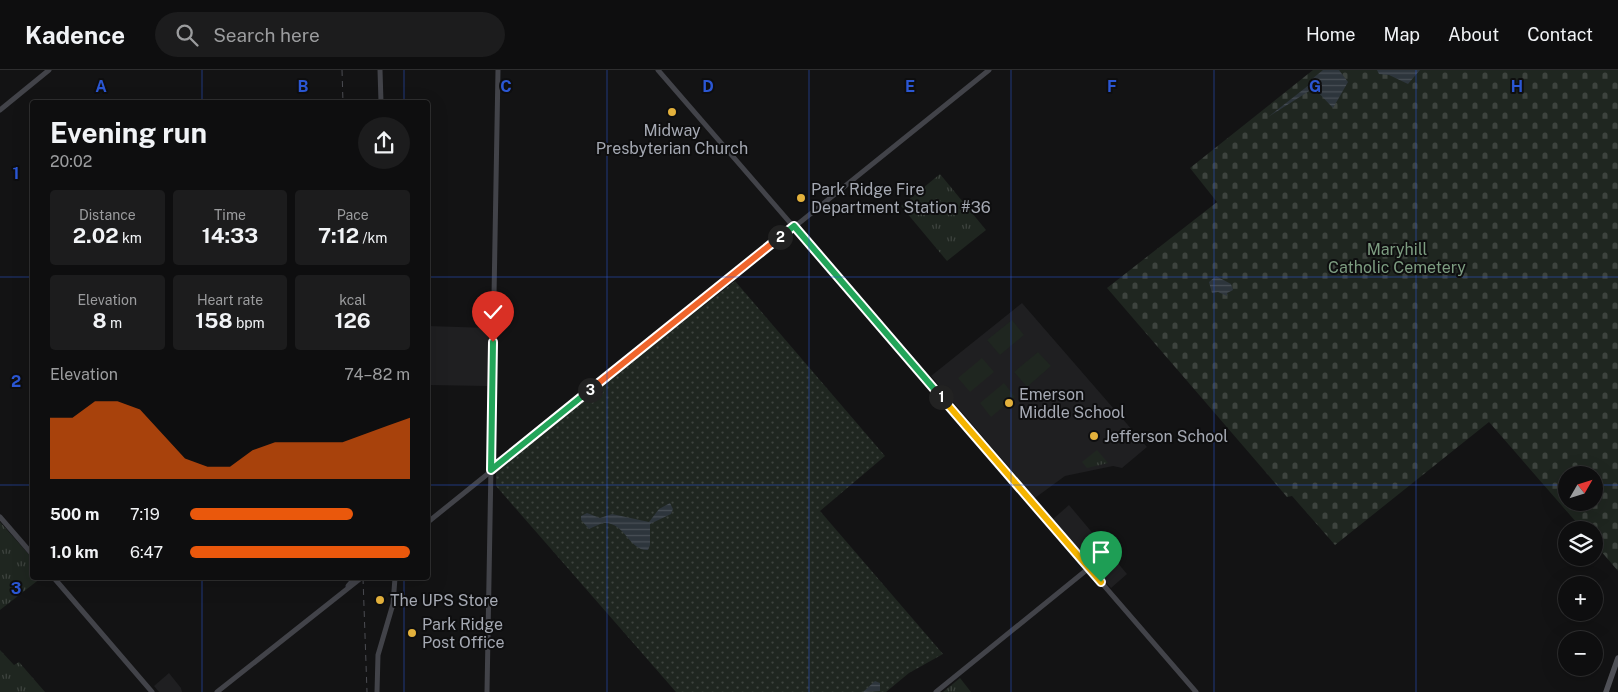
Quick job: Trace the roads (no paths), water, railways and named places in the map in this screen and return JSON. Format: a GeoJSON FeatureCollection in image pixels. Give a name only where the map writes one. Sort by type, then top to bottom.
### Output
{"type":"FeatureCollection","features":[{"type":"Feature","properties":{"kind":"main road"},"geometry":{"type":"LineString","coordinates":[[0,110],[49,70]]}},
{"type":"Feature","properties":{"kind":"main road"},"geometry":{"type":"LineString","coordinates":[[380,70],[381,100]]}},
{"type":"Feature","properties":{"kind":"main road"},"geometry":{"type":"LineString","coordinates":[[486,692],[498,70]]}},
{"type":"Feature","properties":{"kind":"main road"},"geometry":{"type":"LineString","coordinates":[[658,70],[1196,692]]}},
{"type":"Feature","properties":{"kind":"main road"},"geometry":{"type":"LineString","coordinates":[[430,520],[989,70]]}},
{"type":"Feature","properties":{"kind":"main road"},"geometry":{"type":"LineString","coordinates":[[0,517],[30,552]]}},
{"type":"Feature","properties":{"kind":"main road"},"geometry":{"type":"LineString","coordinates":[[936,692],[1089,568]]}},
{"type":"Feature","properties":{"kind":"main road"},"geometry":{"type":"LineString","coordinates":[[56,580],[152,692]]}},
{"type":"Feature","properties":{"kind":"main road"},"geometry":{"type":"LineString","coordinates":[[348,586],[353,580]]}},
{"type":"Feature","properties":{"kind":"main road"},"geometry":{"type":"LineString","coordinates":[[217,692],[358,580]]}},
{"type":"Feature","properties":{"kind":"main road"},"geometry":{"type":"LineString","coordinates":[[377,692],[378,655],[392,604],[395,580]]}},
{"type":"Feature","properties":{"kind":"main road"},"geometry":{"type":"LineString","coordinates":[[1606,692],[1618,658]]}},
{"type":"Feature","properties":{"kind":"railway"},"geometry":{"type":"LineString","coordinates":[[342,70],[343,100]]}},
{"type":"Feature","properties":{"kind":"railway"},"geometry":{"type":"LineString","coordinates":[[363,580],[367,692]]}},
{"type":"Feature","properties":{"kind":"place","name":"Midway Presbyterian Church"},"geometry":{"type":"Point","coordinates":[672,112]}},
{"type":"Feature","properties":{"kind":"place","name":"Park Ridge Fire Department Station #36"},"geometry":{"type":"Point","coordinates":[801,198]}},
{"type":"Feature","properties":{"kind":"place","name":"Emerson Middle School"},"geometry":{"type":"Point","coordinates":[1009,403]}},
{"type":"Feature","properties":{"kind":"place","name":"Jefferson School"},"geometry":{"type":"Point","coordinates":[1094,436]}},
{"type":"Feature","properties":{"kind":"place","name":"The UPS Store"},"geometry":{"type":"Point","coordinates":[380,600]}},
{"type":"Feature","properties":{"kind":"place","name":"Park Ridge Post Office"},"geometry":{"type":"Point","coordinates":[412,633]}},
{"type":"Feature","properties":{"kind":"park label","name":"Maryhill Catholic Cemetery"},"geometry":{"type":"Point","coordinates":[1397,258]}}]}
